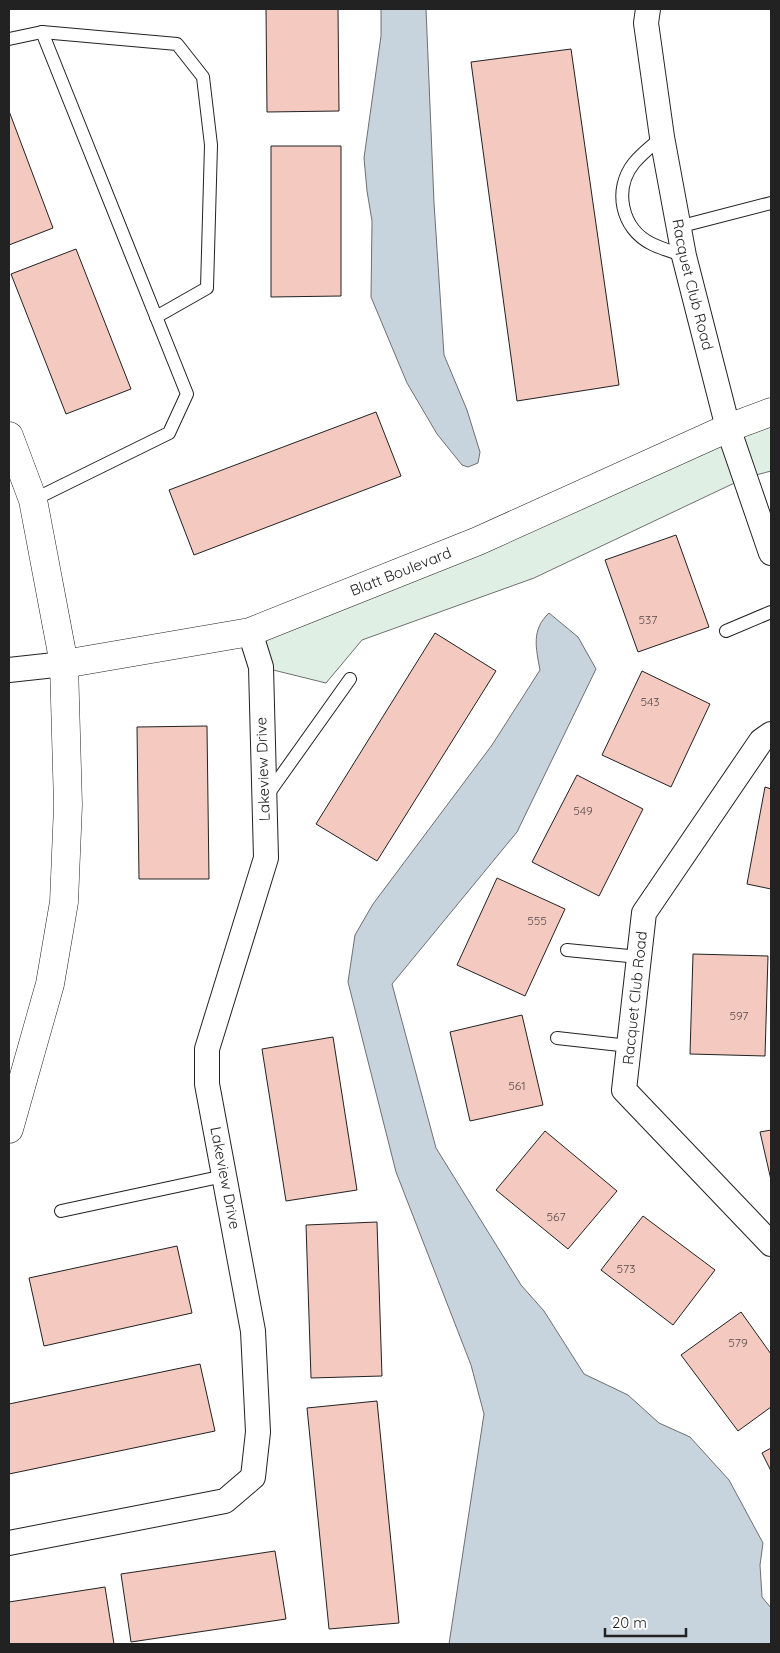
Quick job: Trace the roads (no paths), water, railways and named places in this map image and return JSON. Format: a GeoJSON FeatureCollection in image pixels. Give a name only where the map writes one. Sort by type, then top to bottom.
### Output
{"type":"FeatureCollection","features":[{"type":"Feature","properties":{"kind":"street","name":"Racquet Club Road"},"geometry":{"type":"LineString","coordinates":[[648,9],[646,23],[662,136],[684,256],[728,428],[771,553]]}},
{"type":"Feature","properties":{"kind":"street","name":"Blatt Boulevard"},"geometry":{"type":"LineString","coordinates":[[10,672],[250,632],[478,541],[728,428],[771,412]]}},
{"type":"Feature","properties":{"kind":"street"},"geometry":{"type":"LineString","coordinates":[[9,436],[33,500],[64,664],[68,805],[64,902],[50,984],[9,1130]]}},
{"type":"Feature","properties":{"kind":"street","name":"Lakeview Drive"},"geometry":{"type":"LineString","coordinates":[[9,1543],[225,1501],[253,1477],[258,1432],[253,1331],[207,1084],[207,1049],[266,858],[261,667],[250,632]]}},
{"type":"Feature","properties":{"kind":"street","name":"Racquet Club Road"},"geometry":{"type":"LineString","coordinates":[[771,734],[761,741],[644,913],[624,1090],[771,1244]]}},
{"type":"Feature","properties":{"kind":"lane"},"geometry":{"type":"LineString","coordinates":[[9,39],[42,32],[177,44],[203,77],[211,145],[207,288],[156,317]]}},
{"type":"Feature","properties":{"kind":"lane"},"geometry":{"type":"LineString","coordinates":[[33,500],[169,433],[187,394],[42,32]]}},
{"type":"Feature","properties":{"kind":"lane"},"geometry":{"type":"LineString","coordinates":[[662,136],[634,162],[625,177],[622,201],[625,215],[636,232],[651,244],[684,256]]}},
{"type":"Feature","properties":{"kind":"lane"},"geometry":{"type":"LineString","coordinates":[[678,226],[771,203]]}},
{"type":"Feature","properties":{"kind":"lane"},"geometry":{"type":"LineString","coordinates":[[726,631],[771,612]]}},
{"type":"Feature","properties":{"kind":"lane"},"geometry":{"type":"LineString","coordinates":[[264,799],[350,679]]}},
{"type":"Feature","properties":{"kind":"lane"},"geometry":{"type":"LineString","coordinates":[[567,950],[639,957]]}},
{"type":"Feature","properties":{"kind":"lane"},"geometry":{"type":"LineString","coordinates":[[557,1038],[629,1046]]}},
{"type":"Feature","properties":{"kind":"lane"},"geometry":{"type":"LineString","coordinates":[[61,1211],[224,1176]]}}]}
